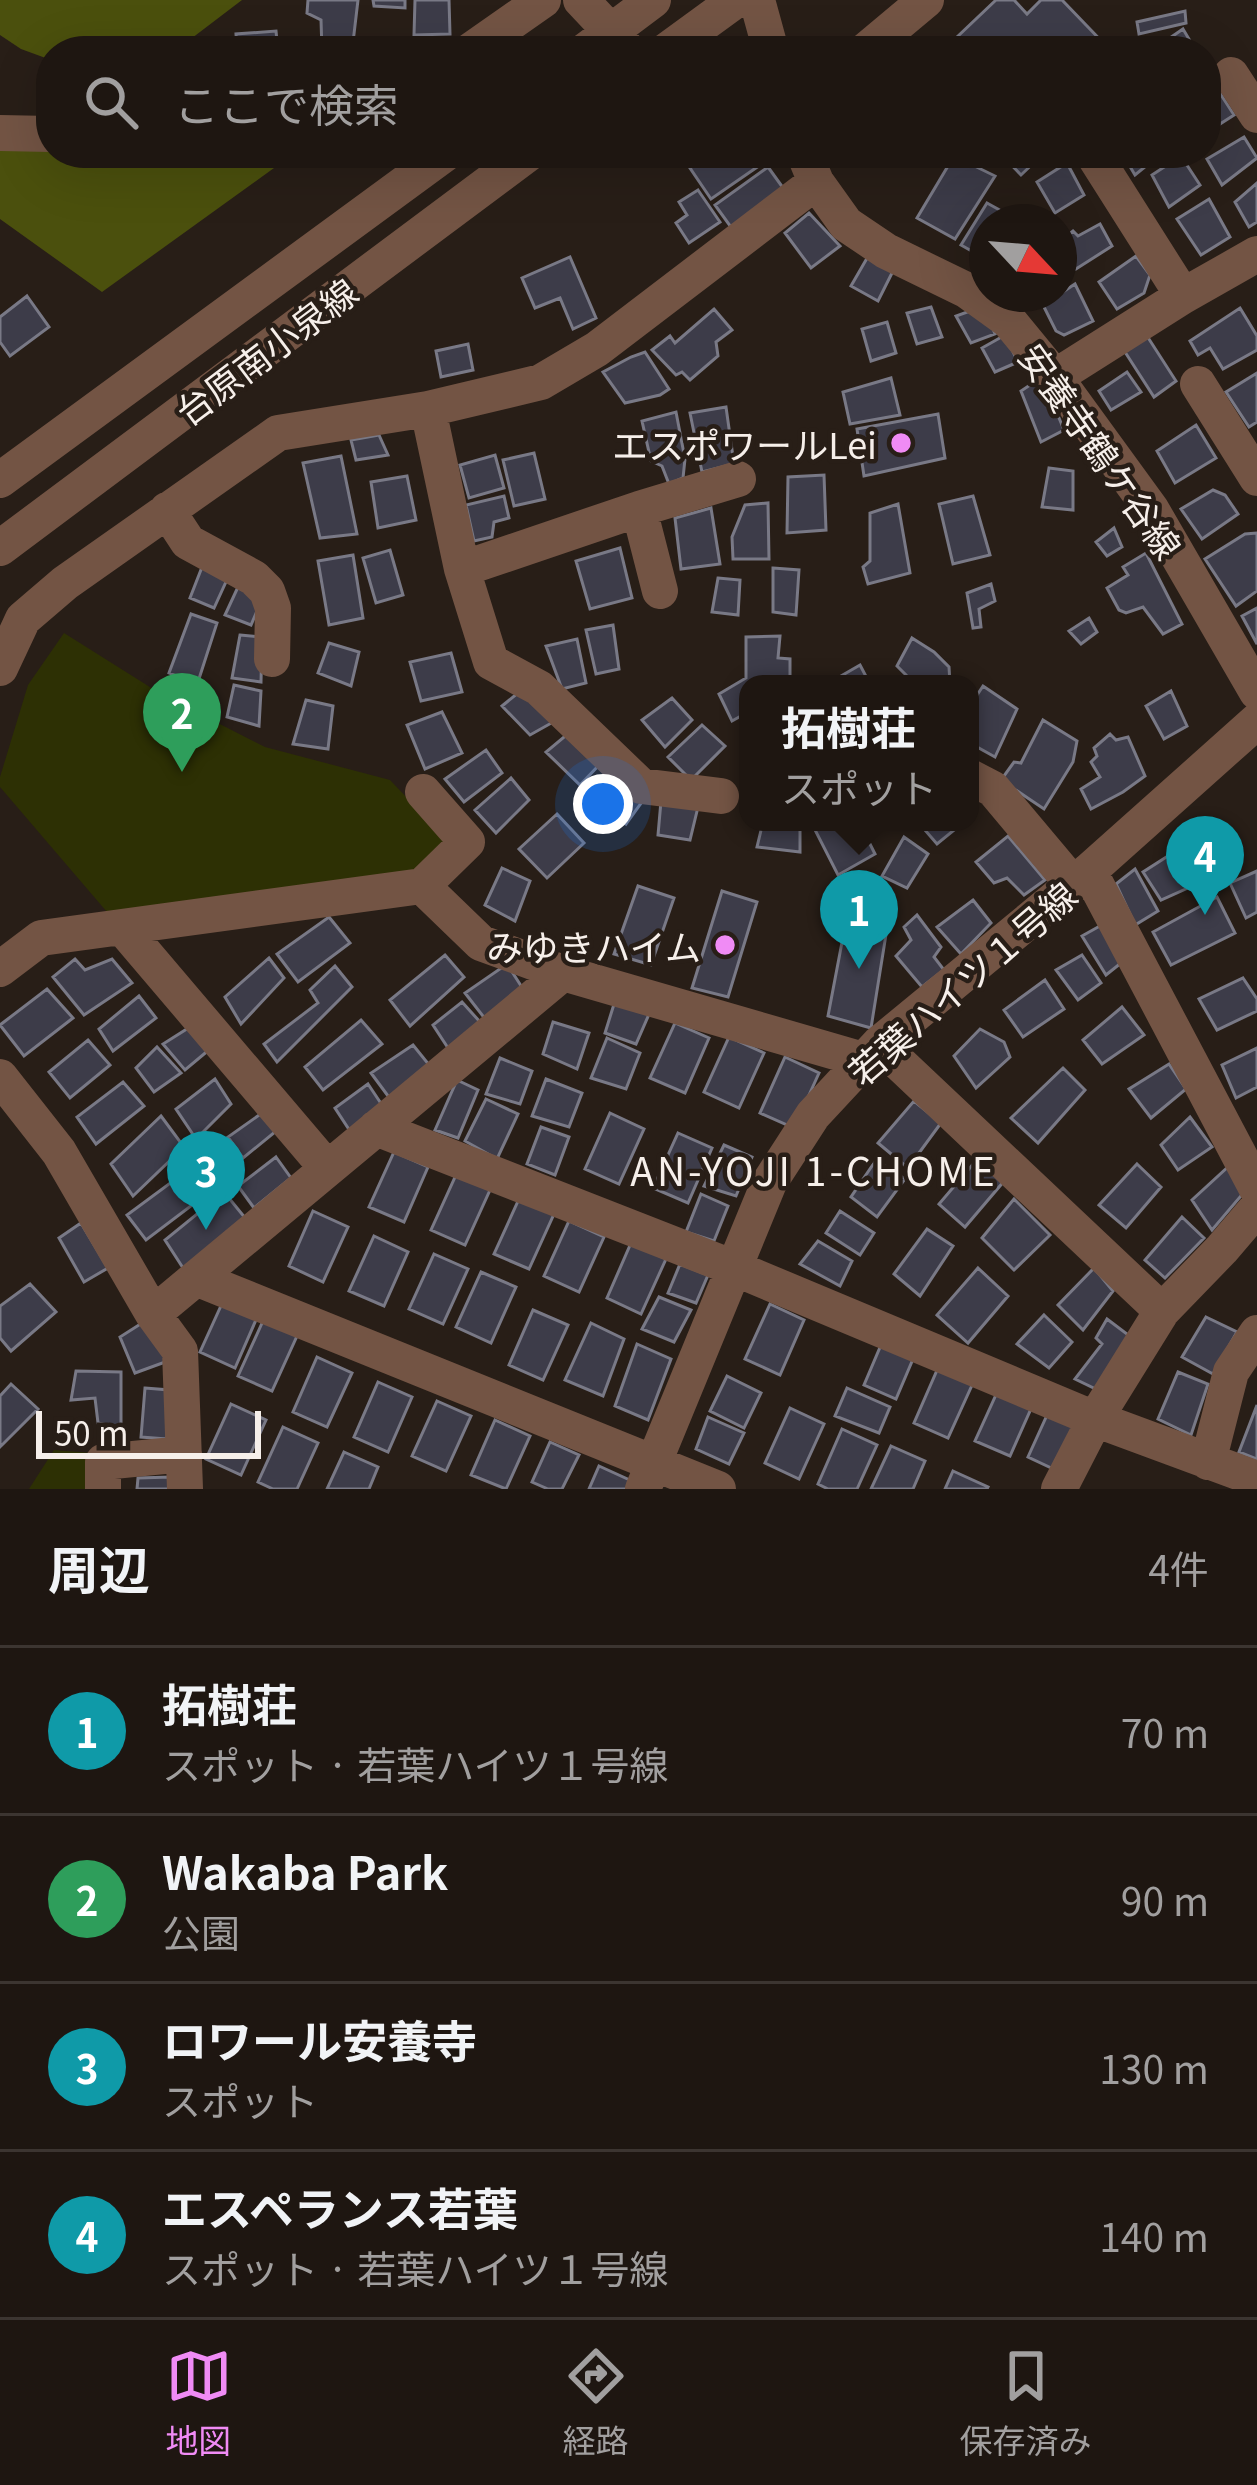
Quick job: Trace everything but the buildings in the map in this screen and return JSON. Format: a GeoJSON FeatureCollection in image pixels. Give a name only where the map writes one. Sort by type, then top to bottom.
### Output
{"type":"FeatureCollection","features":[{"type":"Feature","properties":{"kind":"street"},"geometry":{"type":"LineString","coordinates":[[491,36],[543,0]]}},
{"type":"Feature","properties":{"kind":"street"},"geometry":{"type":"LineString","coordinates":[[581,0],[603,36]]}},
{"type":"Feature","properties":{"kind":"street"},"geometry":{"type":"LineString","coordinates":[[617,36],[653,0]]}},
{"type":"Feature","properties":{"kind":"street"},"geometry":{"type":"LineString","coordinates":[[687,36],[736,0]]}},
{"type":"Feature","properties":{"kind":"street"},"geometry":{"type":"LineString","coordinates":[[757,0],[767,36]]}},
{"type":"Feature","properties":{"kind":"street"},"geometry":{"type":"LineString","coordinates":[[883,36],[926,0]]}},
{"type":"Feature","properties":{"kind":"street"},"geometry":{"type":"LineString","coordinates":[[1231,74],[1257,115]]}},
{"type":"Feature","properties":{"kind":"street"},"geometry":{"type":"LineString","coordinates":[[0,133],[36,134]]}},
{"type":"Feature","properties":{"kind":"street","name":"台原南小泉線"},"geometry":{"type":"LineString","coordinates":[[0,480],[426,168]]}},
{"type":"Feature","properties":{"kind":"street","name":"台原南小泉線"},"geometry":{"type":"LineString","coordinates":[[5,538],[509,168]]}},
{"type":"Feature","properties":{"kind":"street"},"geometry":{"type":"LineString","coordinates":[[0,668],[23,619],[64,583],[278,433],[428,409],[541,382],[597,349],[810,168]]}},
{"type":"Feature","properties":{"kind":"street","name":"安養寺鶴ケ谷線"},"geometry":{"type":"LineString","coordinates":[[810,168],[846,224],[886,251],[966,290],[1009,321],[1151,509],[1257,692]]}},
{"type":"Feature","properties":{"kind":"street"},"geometry":{"type":"LineString","coordinates":[[1102,168],[1183,296]]}},
{"type":"Feature","properties":{"kind":"street"},"geometry":{"type":"LineString","coordinates":[[1055,377],[1257,254]]}},
{"type":"Feature","properties":{"kind":"street"},"geometry":{"type":"LineString","coordinates":[[1198,384],[1257,478]]}},
{"type":"Feature","properties":{"kind":"street"},"geometry":{"type":"LineString","coordinates":[[428,409],[462,569],[491,662],[538,688],[641,785],[721,795]]}},
{"type":"Feature","properties":{"kind":"street"},"geometry":{"type":"LineString","coordinates":[[462,569],[739,479]]}},
{"type":"Feature","properties":{"kind":"street"},"geometry":{"type":"LineString","coordinates":[[639,508],[660,591]]}},
{"type":"Feature","properties":{"kind":"street"},"geometry":{"type":"LineString","coordinates":[[167,510],[188,542],[254,578],[267,591],[273,608],[272,658]]}},
{"type":"Feature","properties":{"kind":"street"},"geometry":{"type":"LineString","coordinates":[[5,538],[48,561],[64,583]]}},
{"type":"Feature","properties":{"kind":"street","name":"若葉ハイツ１号線"},"geometry":{"type":"LineString","coordinates":[[648,1476],[769,1183],[813,1115],[871,1052],[1081,877],[1257,721]]}},
{"type":"Feature","properties":{"kind":"street"},"geometry":{"type":"LineString","coordinates":[[979,782],[993,789],[1081,877],[1257,1189]]}},
{"type":"Feature","properties":{"kind":"street"},"geometry":{"type":"LineString","coordinates":[[0,969],[41,938],[422,886],[467,842],[423,792]]}},
{"type":"Feature","properties":{"kind":"street"},"geometry":{"type":"LineString","coordinates":[[422,886],[481,944],[563,973],[871,1052],[1162,1311]]}},
{"type":"Feature","properties":{"kind":"street"},"geometry":{"type":"LineString","coordinates":[[123,928],[328,1168]]}},
{"type":"Feature","properties":{"kind":"street"},"geometry":{"type":"LineString","coordinates":[[153,1314],[563,973]]}},
{"type":"Feature","properties":{"kind":"street"},"geometry":{"type":"LineString","coordinates":[[0,1077],[59,1153],[153,1314],[180,1351],[184,1471],[103,1462],[103,1489]]}},
{"type":"Feature","properties":{"kind":"street"},"geometry":{"type":"LineString","coordinates":[[376,1128],[734,1268],[1095,1419],[1257,1479]]}},
{"type":"Feature","properties":{"kind":"street"},"geometry":{"type":"LineString","coordinates":[[1059,1489],[1095,1419],[1162,1311],[1257,1208]]}},
{"type":"Feature","properties":{"kind":"street"},"geometry":{"type":"LineString","coordinates":[[196,1278],[648,1476],[718,1489]]}},
{"type":"Feature","properties":{"kind":"street"},"geometry":{"type":"LineString","coordinates":[[1208,1462],[1231,1372],[1257,1334]]}},
{"type":"Feature","properties":{"kind":"green space"},"geometry":{"type":"Polygon","coordinates":[[[0,0],[242,0],[195,36],[36,36],[36,54],[0,35],[0,0]]]}},
{"type":"Feature","properties":{"kind":"green space"},"geometry":{"type":"Polygon","coordinates":[[[0,147],[36,150],[36,168],[274,168],[102,292],[0,219],[0,147]]]}},
{"type":"Feature","properties":{"kind":"green space"},"geometry":{"type":"Polygon","coordinates":[[[64,633],[161,694],[265,747],[390,780],[448,841],[410,879],[107,912],[0,787],[28,685],[64,633]]]}},
{"type":"Feature","properties":{"kind":"green space"},"geometry":{"type":"Polygon","coordinates":[[[54,1450],[92,1453],[89,1489],[29,1489],[54,1450]]]}},
{"type":"Feature","properties":{"kind":"place","name":"エスポワールLei"},"geometry":{"type":"Point","coordinates":[901,443]}},
{"type":"Feature","properties":{"kind":"place","name":"Wakaba Park"},"geometry":{"type":"Point","coordinates":[182,772]}},
{"type":"Feature","properties":{"kind":"place","name":"エスペランス若葉"},"geometry":{"type":"Point","coordinates":[1205,915]}},
{"type":"Feature","properties":{"kind":"place","name":"みゆきハイム"},"geometry":{"type":"Point","coordinates":[725,945]}},
{"type":"Feature","properties":{"kind":"place","name":"拓樹荘"},"geometry":{"type":"Point","coordinates":[859,969]}},
{"type":"Feature","properties":{"kind":"place","name":"ロワール安養寺"},"geometry":{"type":"Point","coordinates":[206,1230]}},
{"type":"Feature","properties":{"kind":"district","name":"AN-YOJI 1-CHOME"},"geometry":{"type":"Point","coordinates":[814,1169]}}]}
